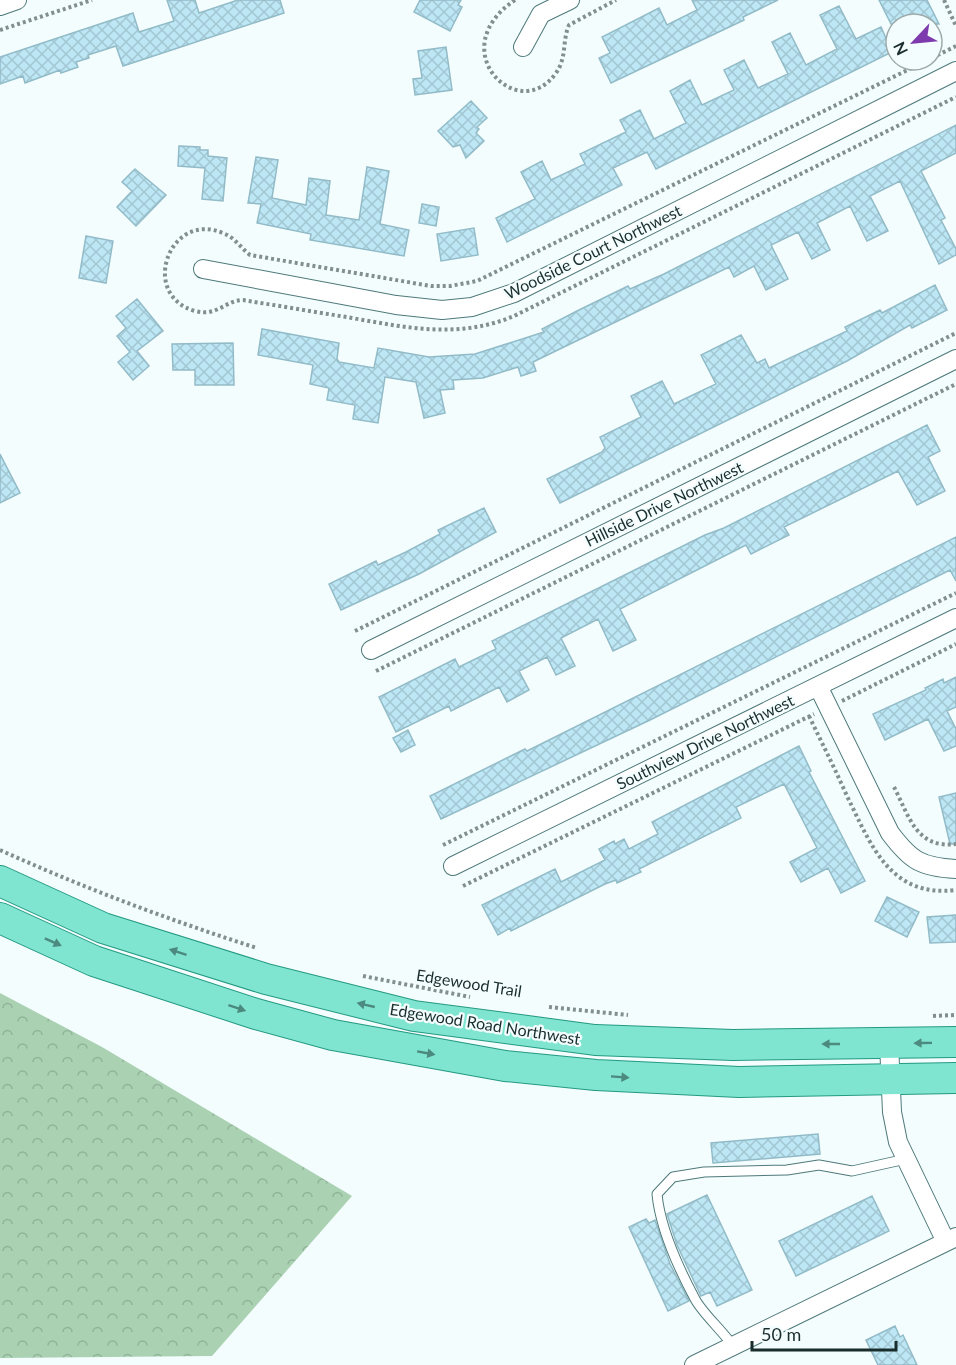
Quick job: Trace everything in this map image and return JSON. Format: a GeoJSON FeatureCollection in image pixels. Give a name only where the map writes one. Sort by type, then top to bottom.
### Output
{"type":"FeatureCollection","features":[{"type":"Feature","properties":{"kind":"main road","name":"Edgewood Road Northwest"},"geometry":{"type":"LineString","coordinates":[[0,881],[103,928],[266,979],[414,1016],[595,1040],[733,1045],[956,1042]]}},
{"type":"Feature","properties":{"kind":"main road","name":"Edgewood Road Northwest"},"geometry":{"type":"LineString","coordinates":[[0,918],[94,961],[256,1014],[333,1035],[413,1051],[505,1066],[666,1080],[739,1082],[956,1078]]}},
{"type":"Feature","properties":{"kind":"street"},"geometry":{"type":"LineString","coordinates":[[0,6],[17,0]]}},
{"type":"Feature","properties":{"kind":"street"},"geometry":{"type":"LineString","coordinates":[[524,47],[541,15],[570,0]]}},
{"type":"Feature","properties":{"kind":"street","name":"Woodside Court Northwest"},"geometry":{"type":"LineString","coordinates":[[203,269],[396,305],[442,310],[472,307],[514,293],[956,71]]}},
{"type":"Feature","properties":{"kind":"street","name":"Hillside Drive Northwest"},"geometry":{"type":"LineString","coordinates":[[371,650],[956,359]]}},
{"type":"Feature","properties":{"kind":"street","name":"Southview Drive Northwest"},"geometry":{"type":"LineString","coordinates":[[453,866],[956,618]]}},
{"type":"Feature","properties":{"kind":"street"},"geometry":{"type":"LineString","coordinates":[[818,686],[890,833],[906,854],[928,867],[956,869]]}},
{"type":"Feature","properties":{"kind":"street"},"geometry":{"type":"LineString","coordinates":[[694,1365],[951,1240],[898,1142],[892,1112],[890,1043]]}},
{"type":"Feature","properties":{"kind":"lane"},"geometry":{"type":"LineString","coordinates":[[733,1346],[720,1327],[696,1301],[659,1216],[657,1194],[673,1177],[704,1172],[787,1170],[819,1165],[852,1171],[906,1159]]}},
{"type":"Feature","properties":{"kind":"path"},"geometry":{"type":"LineString","coordinates":[[0,30],[92,0]]}},
{"type":"Feature","properties":{"kind":"path"},"geometry":{"type":"LineString","coordinates":[[944,0],[956,26]]}},
{"type":"Feature","properties":{"kind":"path"},"geometry":{"type":"LineString","coordinates":[[903,72],[477,281],[450,286],[431,286],[250,255],[229,236],[207,229],[190,232],[173,246],[166,260],[167,284],[174,298],[197,312],[217,311],[243,300],[424,330],[461,330],[484,327],[514,316],[956,97]]}},
{"type":"Feature","properties":{"kind":"path"},"geometry":{"type":"LineString","coordinates":[[355,631],[956,333]]}},
{"type":"Feature","properties":{"kind":"path"},"geometry":{"type":"LineString","coordinates":[[376,671],[956,384]]}},
{"type":"Feature","properties":{"kind":"path"},"geometry":{"type":"LineString","coordinates":[[443,845],[956,593]]}},
{"type":"Feature","properties":{"kind":"path"},"geometry":{"type":"LineString","coordinates":[[842,701],[956,644]]}},
{"type":"Feature","properties":{"kind":"path"},"geometry":{"type":"LineString","coordinates":[[463,886],[817,712]]}},
{"type":"Feature","properties":{"kind":"path"},"geometry":{"type":"LineString","coordinates":[[894,787],[922,836],[937,845],[956,844]]}},
{"type":"Feature","properties":{"kind":"path"},"geometry":{"type":"LineString","coordinates":[[0,850],[69,881],[172,921],[265,951]]}},
{"type":"Feature","properties":{"kind":"path","name":"Edgewood Trail"},"geometry":{"type":"LineString","coordinates":[[361,976],[478,998]]}},
{"type":"Feature","properties":{"kind":"path"},"geometry":{"type":"LineString","coordinates":[[545,1007],[636,1015]]}},
{"type":"Feature","properties":{"kind":"path"},"geometry":{"type":"LineString","coordinates":[[921,1016],[956,1015]]}},
{"type":"Feature","properties":{"kind":"green space"},"geometry":{"type":"Polygon","coordinates":[[[0,993],[102,1047],[352,1196],[212,1356],[0,1358],[0,993]]]}},
{"type":"Feature","properties":{"kind":"building"},"geometry":{"type":"Polygon","coordinates":[[[167,0],[195,0],[199,13],[238,0],[280,0],[284,13],[123,66],[116,46],[88,55],[89,58],[76,62],[78,67],[61,73],[60,70],[25,83],[23,76],[0,84],[0,57],[133,13],[139,32],[174,21],[167,0]]]}},
{"type":"Feature","properties":{"kind":"building"},"geometry":{"type":"Polygon","coordinates":[[[420,0],[461,0],[458,5],[462,7],[450,31],[414,12],[420,0]]]}},
{"type":"Feature","properties":{"kind":"building"},"geometry":{"type":"Polygon","coordinates":[[[692,0],[778,0],[743,17],[744,20],[611,83],[599,58],[610,53],[602,37],[659,8],[667,25],[697,10],[692,0]]]}},
{"type":"Feature","properties":{"kind":"building"},"geometry":{"type":"Polygon","coordinates":[[[879,0],[927,0],[933,12],[885,12],[879,0]]]}},
{"type":"Feature","properties":{"kind":"building"},"geometry":{"type":"Polygon","coordinates":[[[839,6],[856,39],[881,27],[884,34],[884,56],[656,169],[647,152],[613,168],[622,185],[507,242],[496,218],[535,199],[521,172],[542,161],[551,180],[585,164],[580,154],[626,132],[620,120],[640,110],[654,139],[686,123],[670,91],[690,80],[702,105],[734,90],[724,70],[744,60],[758,88],[788,74],[772,42],[790,33],[806,65],[837,49],[820,15],[839,6]]]}},
{"type":"Feature","properties":{"kind":"building"},"geometry":{"type":"Polygon","coordinates":[[[446,47],[452,90],[415,95],[413,79],[422,78],[418,51],[446,47]]]}},
{"type":"Feature","properties":{"kind":"building"},"geometry":{"type":"Polygon","coordinates":[[[471,101],[487,118],[477,127],[479,129],[476,133],[484,141],[466,158],[460,145],[453,147],[438,131],[471,101]]]}},
{"type":"Feature","properties":{"kind":"building"},"geometry":{"type":"Polygon","coordinates":[[[956,125],[956,153],[921,171],[945,218],[941,220],[956,249],[956,255],[939,264],[900,181],[870,196],[888,231],[867,241],[850,206],[817,223],[830,250],[812,259],[798,232],[771,245],[788,279],[766,290],[754,266],[734,277],[729,267],[533,362],[536,371],[521,376],[518,367],[483,378],[453,380],[454,389],[440,390],[445,413],[424,418],[416,382],[385,377],[378,423],[353,419],[355,405],[327,400],[329,388],[310,384],[313,365],[258,355],[262,329],[339,343],[337,359],[339,362],[374,368],[378,348],[429,357],[475,354],[544,332],[542,329],[577,311],[628,286],[630,289],[664,274],[956,125]]]}},
{"type":"Feature","properties":{"kind":"building"},"geometry":{"type":"Polygon","coordinates":[[[179,146],[200,147],[200,150],[208,150],[208,156],[227,158],[223,201],[202,199],[205,168],[178,166],[179,146]]]}},
{"type":"Feature","properties":{"kind":"building"},"geometry":{"type":"Polygon","coordinates":[[[256,157],[278,160],[272,198],[306,205],[309,178],[330,181],[326,215],[359,220],[367,167],[389,171],[380,224],[409,230],[404,256],[310,240],[311,234],[257,223],[261,204],[248,203],[256,157]]]}},
{"type":"Feature","properties":{"kind":"building"},"geometry":{"type":"Polygon","coordinates":[[[135,169],[166,195],[136,226],[117,207],[132,191],[122,182],[135,169]]]}},
{"type":"Feature","properties":{"kind":"building"},"geometry":{"type":"Polygon","coordinates":[[[422,204],[439,207],[436,226],[419,223],[422,204]]]}},
{"type":"Feature","properties":{"kind":"building"},"geometry":{"type":"Polygon","coordinates":[[[474,228],[478,255],[441,261],[437,234],[474,228]]]}},
{"type":"Feature","properties":{"kind":"building"},"geometry":{"type":"Polygon","coordinates":[[[86,236],[113,241],[106,283],[79,278],[86,236]]]}},
{"type":"Feature","properties":{"kind":"building"},"geometry":{"type":"Polygon","coordinates":[[[935,285],[947,310],[912,328],[910,325],[847,361],[560,503],[547,479],[602,452],[605,448],[600,437],[641,417],[631,396],[662,381],[674,404],[716,384],[701,355],[741,335],[757,363],[765,359],[769,368],[847,331],[845,327],[880,310],[882,313],[935,285]]]}},
{"type":"Feature","properties":{"kind":"building"},"geometry":{"type":"Polygon","coordinates":[[[137,299],[163,331],[137,351],[149,366],[133,380],[118,362],[130,352],[117,336],[126,328],[116,316],[137,299]]]}},
{"type":"Feature","properties":{"kind":"building"},"geometry":{"type":"Polygon","coordinates":[[[233,343],[234,385],[195,385],[195,370],[173,370],[172,344],[233,343]]]}},
{"type":"Feature","properties":{"kind":"building"},"geometry":{"type":"Polygon","coordinates":[[[927,425],[940,451],[928,457],[945,491],[917,505],[898,471],[784,527],[789,535],[751,554],[746,545],[620,609],[636,640],[613,651],[598,619],[561,638],[575,666],[556,675],[547,657],[519,671],[529,690],[507,702],[499,687],[451,711],[449,706],[396,732],[379,697],[455,659],[459,667],[496,649],[492,641],[705,535],[724,528],[927,425]]]}},
{"type":"Feature","properties":{"kind":"building"},"geometry":{"type":"Polygon","coordinates":[[[0,454],[20,493],[0,503],[0,454]]]}},
{"type":"Feature","properties":{"kind":"building"},"geometry":{"type":"Polygon","coordinates":[[[484,508],[496,532],[419,574],[341,610],[329,584],[376,561],[378,565],[406,552],[440,534],[438,530],[484,508]]]}},
{"type":"Feature","properties":{"kind":"building"},"geometry":{"type":"Polygon","coordinates":[[[956,537],[956,581],[950,570],[650,720],[441,819],[430,796],[525,749],[527,751],[956,537]]]}},
{"type":"Feature","properties":{"kind":"building"},"geometry":{"type":"Polygon","coordinates":[[[956,677],[956,707],[947,711],[956,729],[956,746],[944,751],[928,719],[885,740],[873,714],[926,690],[925,688],[943,679],[944,683],[956,677]]]}},
{"type":"Feature","properties":{"kind":"building"},"geometry":{"type":"Polygon","coordinates":[[[408,730],[415,745],[401,752],[393,738],[408,730]]]}},
{"type":"Feature","properties":{"kind":"building"},"geometry":{"type":"Polygon","coordinates":[[[799,746],[811,771],[809,772],[865,881],[841,893],[828,868],[801,882],[790,862],[817,848],[784,784],[736,807],[741,818],[639,869],[641,872],[617,883],[616,880],[605,884],[511,931],[510,928],[498,935],[482,905],[555,869],[561,882],[605,860],[599,849],[614,841],[615,844],[624,839],[629,849],[658,834],[652,822],[799,746]]]}},
{"type":"Feature","properties":{"kind":"building"},"geometry":{"type":"Polygon","coordinates":[[[956,793],[956,844],[950,844],[939,797],[956,793]]]}},
{"type":"Feature","properties":{"kind":"building"},"geometry":{"type":"Polygon","coordinates":[[[887,897],[919,912],[907,937],[875,921],[887,897]]]}},
{"type":"Feature","properties":{"kind":"building"},"geometry":{"type":"Polygon","coordinates":[[[956,915],[956,942],[930,943],[927,917],[956,915]]]}},
{"type":"Feature","properties":{"kind":"building"},"geometry":{"type":"Polygon","coordinates":[[[818,1134],[820,1154],[713,1163],[711,1143],[818,1134]]]}},
{"type":"Feature","properties":{"kind":"building"},"geometry":{"type":"Polygon","coordinates":[[[707,1195],[752,1290],[717,1306],[710,1292],[701,1296],[677,1245],[667,1214],[707,1195]]]}},
{"type":"Feature","properties":{"kind":"building"},"geometry":{"type":"Polygon","coordinates":[[[872,1196],[889,1231],[796,1276],[779,1241],[872,1196]]]}},
{"type":"Feature","properties":{"kind":"building"},"geometry":{"type":"Polygon","coordinates":[[[646,1219],[649,1223],[655,1220],[670,1264],[689,1301],[668,1311],[629,1227],[646,1219]]]}},
{"type":"Feature","properties":{"kind":"building"},"geometry":{"type":"Polygon","coordinates":[[[895,1326],[900,1337],[903,1335],[917,1365],[878,1365],[866,1340],[895,1326]]]}}]}
